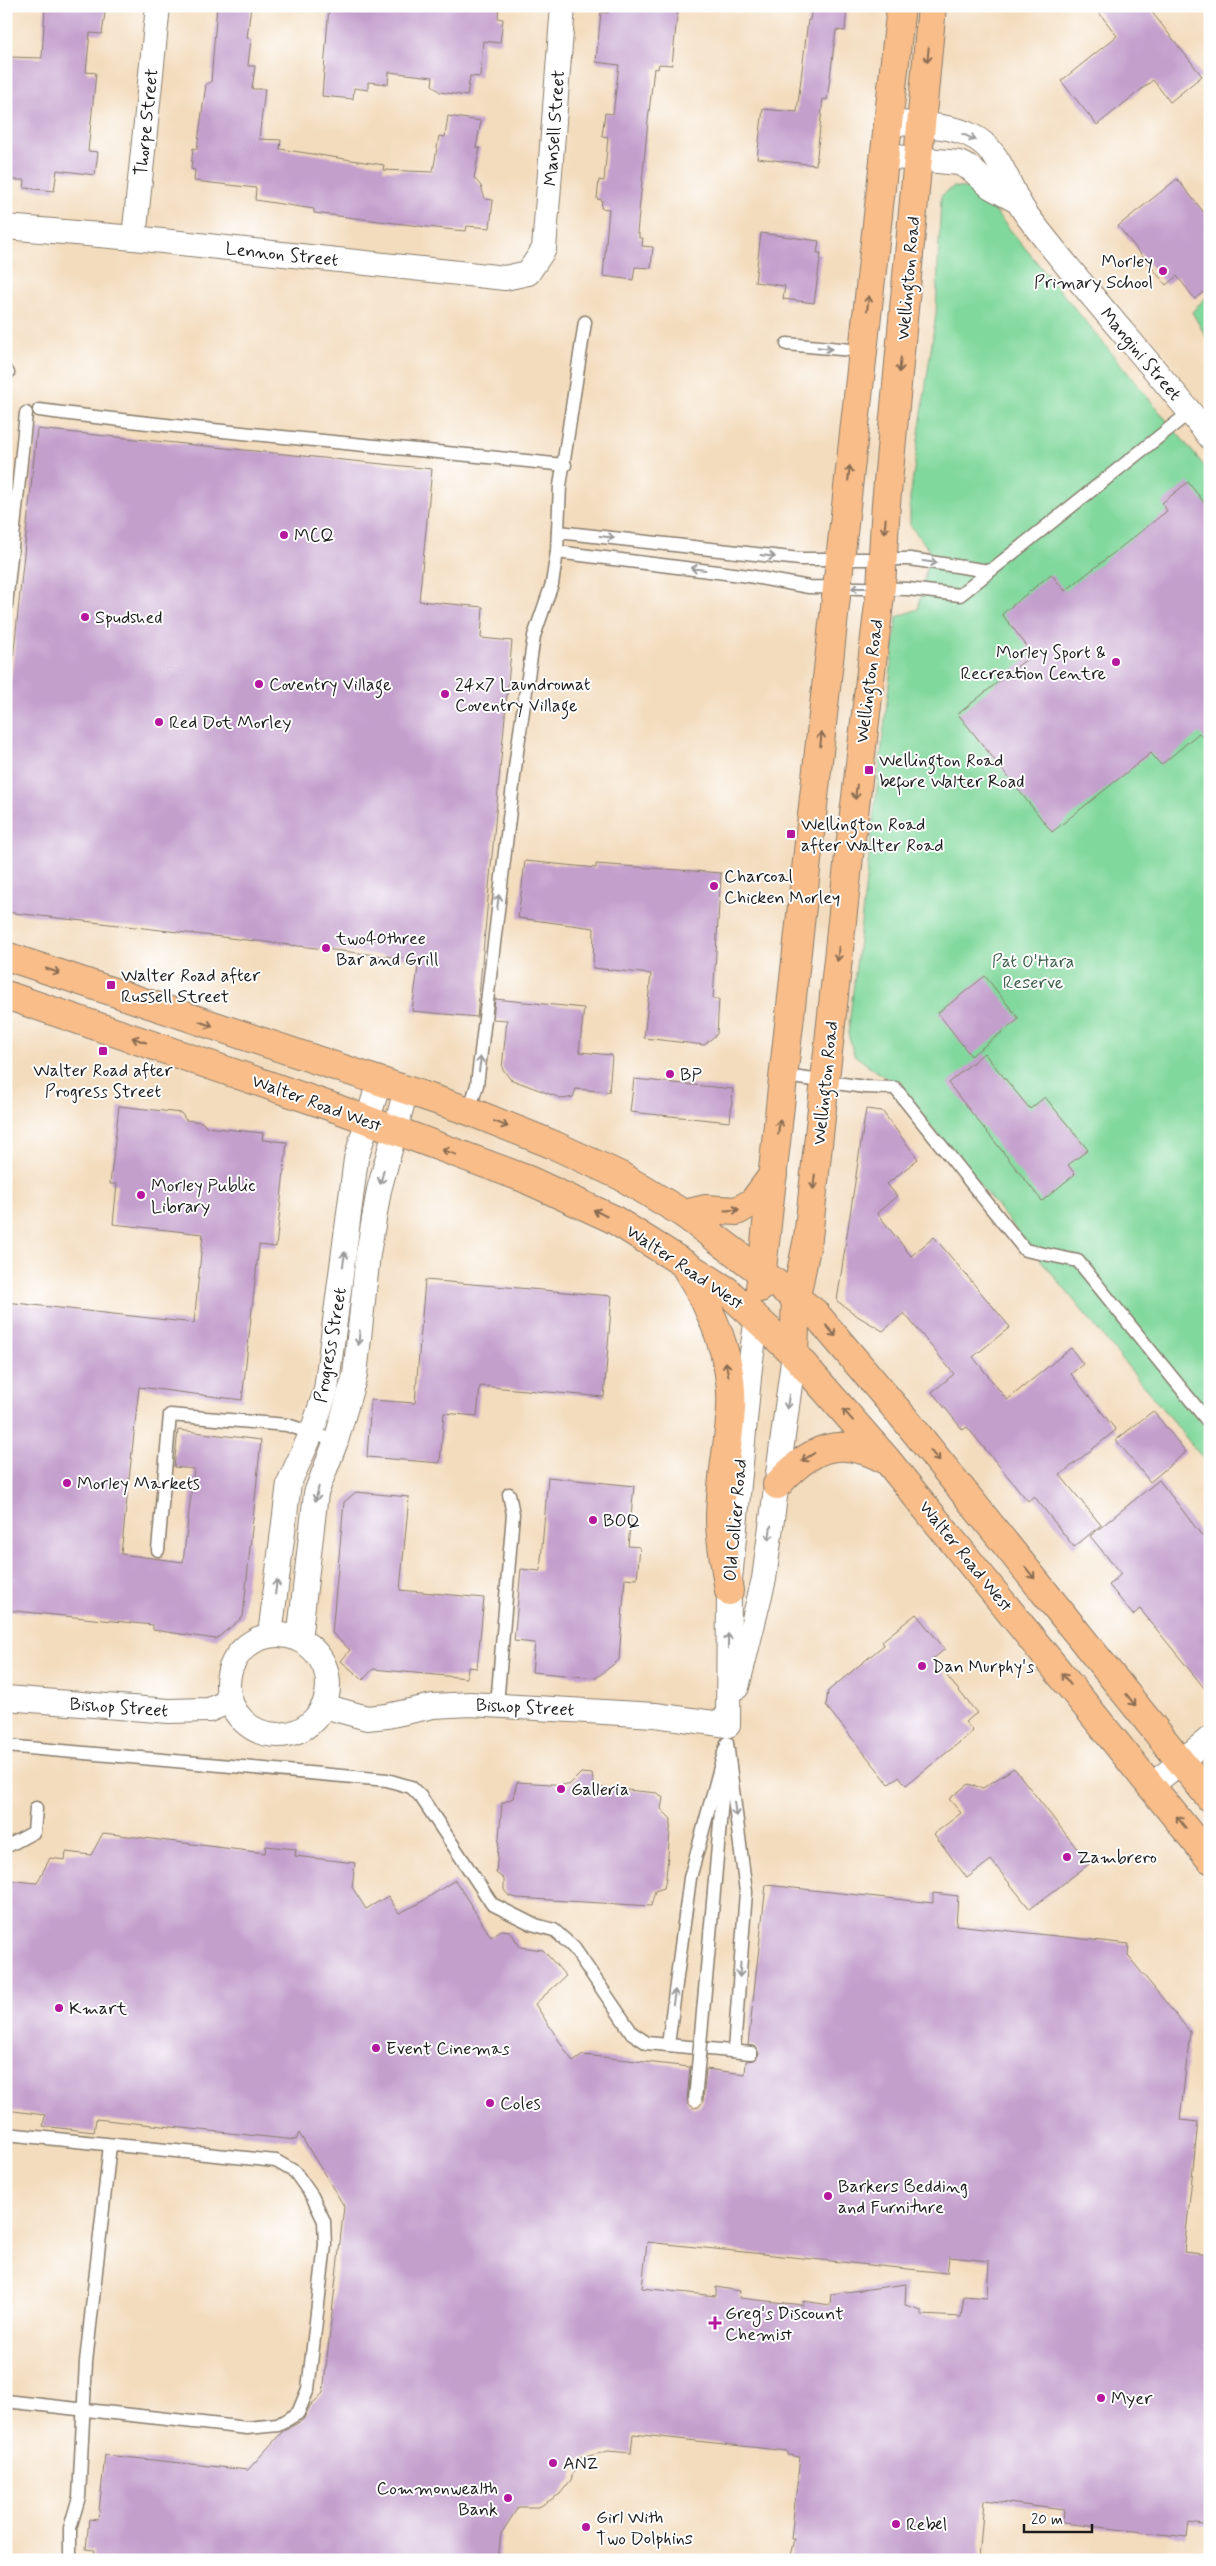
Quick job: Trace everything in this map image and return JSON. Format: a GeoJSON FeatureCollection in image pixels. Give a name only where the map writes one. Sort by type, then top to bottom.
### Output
{"type":"FeatureCollection","features":[{"type":"Feature","properties":{"kind":"main road","name":"Wellington Road"},"geometry":{"type":"LineString","coordinates":[[757,1317],[785,1076],[862,351],[901,6]]}},
{"type":"Feature","properties":{"kind":"main road","name":"Wellington Road"},"geometry":{"type":"LineString","coordinates":[[794,1354],[796,1297],[808,1238],[849,856],[881,588],[881,561],[932,6]]}},
{"type":"Feature","properties":{"kind":"main road"},"geometry":{"type":"LineString","coordinates":[[6,956],[469,1111],[554,1145],[620,1176],[684,1214],[762,1274],[796,1297],[814,1312],[844,1345],[1210,1798]]}},
{"type":"Feature","properties":{"kind":"main road","name":"Walter Road West"},"geometry":{"type":"LineString","coordinates":[[6,995],[367,1119],[573,1200],[613,1219],[726,1290],[757,1317],[794,1354],[887,1460],[1152,1785],[1210,1860]]}},
{"type":"Feature","properties":{"kind":"main road"},"geometry":{"type":"LineString","coordinates":[[684,1214],[705,1209],[737,1211],[753,1202],[774,1175]]}},
{"type":"Feature","properties":{"kind":"main road"},"geometry":{"type":"LineString","coordinates":[[683,1262],[704,1296],[712,1316],[727,1365],[730,1386],[731,1407],[720,1519],[728,1591]]}},
{"type":"Feature","properties":{"kind":"main road"},"geometry":{"type":"LineString","coordinates":[[777,1485],[796,1464],[816,1452],[842,1446],[865,1449],[887,1460]]}},
{"type":"Feature","properties":{"kind":"street","name":"Thorpe Street"},"geometry":{"type":"LineString","coordinates":[[134,238],[158,6]]}},
{"type":"Feature","properties":{"kind":"street","name":"Mansell Street"},"geometry":{"type":"LineString","coordinates":[[544,249],[563,6]]}},
{"type":"Feature","properties":{"kind":"street","name":"Mangini Street"},"geometry":{"type":"LineString","coordinates":[[888,122],[922,126],[970,136],[987,147],[1001,163],[1015,200],[1047,242],[1210,437]]}},
{"type":"Feature","properties":{"kind":"street","name":"Mangini Street"},"geometry":{"type":"LineString","coordinates":[[885,156],[958,163],[971,169],[991,187],[1015,200]]}},
{"type":"Feature","properties":{"kind":"street","name":"Lennon Street"},"geometry":{"type":"LineString","coordinates":[[6,227],[134,238],[505,278],[528,273],[544,249]]}},
{"type":"Feature","properties":{"kind":"street","name":"Progress Street"},"geometry":{"type":"LineString","coordinates":[[270,1635],[289,1483],[312,1432],[326,1390],[356,1159],[378,1082]]}},
{"type":"Feature","properties":{"kind":"street","name":"Progress Street"},"geometry":{"type":"LineString","coordinates":[[299,1640],[316,1492],[336,1441],[355,1375],[368,1254],[379,1190],[406,1090]]}},
{"type":"Feature","properties":{"kind":"street","name":"Old Collier Road"},"geometry":{"type":"LineString","coordinates":[[727,1734],[728,1591],[750,1367],[757,1317]]}},
{"type":"Feature","properties":{"kind":"street","name":"Old Collier Road"},"geometry":{"type":"LineString","coordinates":[[727,1734],[764,1579],[794,1354]]}},
{"type":"Feature","properties":{"kind":"street"},"geometry":{"type":"LineString","coordinates":[[270,1635],[290,1636],[299,1640],[310,1647],[323,1661],[328,1681],[324,1706],[307,1726],[295,1732],[275,1735],[256,1731],[236,1713],[230,1701],[227,1689],[231,1665],[240,1652],[258,1639],[270,1635]]}},
{"type":"Feature","properties":{"kind":"street","name":"Bishop Street"},"geometry":{"type":"LineString","coordinates":[[6,1698],[169,1711],[209,1710],[230,1701]]}},
{"type":"Feature","properties":{"kind":"street","name":"Bishop Street"},"geometry":{"type":"LineString","coordinates":[[324,1706],[367,1718],[387,1716],[432,1706],[497,1705],[655,1715],[727,1734]]}},
{"type":"Feature","properties":{"kind":"street"},"geometry":{"type":"LineString","coordinates":[[1152,1785],[1210,1738]]}},
{"type":"Feature","properties":{"kind":"lane"},"geometry":{"type":"LineString","coordinates":[[469,1111],[477,1085],[509,811],[534,636],[552,584],[558,532],[560,486],[565,465],[585,322]]}},
{"type":"Feature","properties":{"kind":"lane"},"geometry":{"type":"LineString","coordinates":[[787,344],[862,351]]}},
{"type":"Feature","properties":{"kind":"lane"},"geometry":{"type":"LineString","coordinates":[[6,605],[32,411],[154,425],[276,435],[565,465]]}},
{"type":"Feature","properties":{"kind":"lane"},"geometry":{"type":"LineString","coordinates":[[556,552],[749,576],[810,587],[881,588],[960,595],[1190,412]]}},
{"type":"Feature","properties":{"kind":"lane"},"geometry":{"type":"LineString","coordinates":[[558,532],[800,559],[881,561],[910,559],[988,571]]}},
{"type":"Feature","properties":{"kind":"lane"},"geometry":{"type":"LineString","coordinates":[[785,1076],[895,1088],[1025,1250],[1078,1260],[1210,1424]]}},
{"type":"Feature","properties":{"kind":"lane"},"geometry":{"type":"LineString","coordinates":[[158,1550],[170,1415],[288,1425],[336,1441]]}},
{"type":"Feature","properties":{"kind":"lane"},"geometry":{"type":"LineString","coordinates":[[497,1705],[513,1514],[509,1494]]}},
{"type":"Feature","properties":{"kind":"lane"},"geometry":{"type":"LineString","coordinates":[[668,2045],[690,1878],[727,1734]]}},
{"type":"Feature","properties":{"kind":"lane"},"geometry":{"type":"LineString","coordinates":[[727,1734],[746,1892],[734,2050]]}},
{"type":"Feature","properties":{"kind":"lane","name":"Old Collier Road"},"geometry":{"type":"LineString","coordinates":[[695,2100],[727,1734]]}},
{"type":"Feature","properties":{"kind":"lane"},"geometry":{"type":"LineString","coordinates":[[6,1746],[388,1780],[411,1788],[421,1797],[492,1904],[532,1924],[554,1930],[574,1948],[632,2033],[647,2043],[751,2053]]}},
{"type":"Feature","properties":{"kind":"lane"},"geometry":{"type":"LineString","coordinates":[[6,1847],[34,1832],[36,1808]]}},
{"type":"Feature","properties":{"kind":"lane"},"geometry":{"type":"LineString","coordinates":[[6,2134],[276,2161],[295,2172],[312,2196],[324,2221],[325,2245],[308,2389],[298,2413],[278,2425],[248,2428],[82,2411],[6,2401]]}},
{"type":"Feature","properties":{"kind":"lane"},"geometry":{"type":"LineString","coordinates":[[70,2560],[70,2528],[79,2497],[82,2411],[110,2145]]}},
{"type":"Feature","properties":{"kind":"green space","name":"Pat O'Hara Reserve"},"geometry":{"type":"Polygon","coordinates":[[[953,187],[972,189],[984,198],[1210,473],[1210,1467],[901,1089],[854,1055],[848,1034],[897,617],[918,609],[930,551],[910,525],[910,498],[936,313],[941,196],[953,187]]]}},
{"type":"Feature","properties":{"kind":"green space"},"geometry":{"type":"Polygon","coordinates":[[[1210,293],[1210,344],[1192,312],[1210,293]]]}},
{"type":"Feature","properties":{"kind":"building"},"geometry":{"type":"Polygon","coordinates":[[[45,6],[106,6],[102,34],[90,33],[86,72],[96,73],[88,151],[98,152],[95,175],[57,170],[54,191],[24,188],[25,180],[6,180],[6,57],[42,58],[45,6]]]}},
{"type":"Feature","properties":{"kind":"building"},"geometry":{"type":"Polygon","coordinates":[[[217,6],[251,6],[247,38],[251,39],[248,66],[255,66],[252,89],[265,89],[259,139],[281,140],[280,149],[384,165],[383,170],[433,172],[439,136],[445,137],[448,116],[481,121],[476,148],[480,148],[474,178],[481,186],[485,199],[493,200],[490,228],[467,226],[466,231],[314,213],[314,209],[255,200],[256,188],[194,181],[195,170],[191,169],[193,148],[197,149],[206,84],[211,82],[217,6]]]}},
{"type":"Feature","properties":{"kind":"building"},"geometry":{"type":"Polygon","coordinates":[[[329,6],[499,6],[498,18],[503,19],[500,43],[483,41],[480,77],[470,76],[467,96],[440,92],[432,85],[433,77],[389,72],[388,84],[368,82],[368,90],[354,88],[353,99],[322,96],[329,6]]]}},
{"type":"Feature","properties":{"kind":"building"},"geometry":{"type":"Polygon","coordinates":[[[609,6],[678,6],[672,65],[659,64],[658,69],[654,68],[648,121],[637,233],[639,233],[639,238],[643,238],[642,246],[653,247],[651,268],[635,267],[633,280],[603,276],[609,209],[601,208],[602,200],[597,199],[599,180],[604,181],[608,137],[602,136],[605,113],[613,114],[619,65],[596,62],[601,12],[608,13],[609,6]]]}},
{"type":"Feature","properties":{"kind":"building"},"geometry":{"type":"Polygon","coordinates":[[[812,6],[847,6],[845,31],[836,30],[827,100],[823,99],[816,165],[757,158],[763,109],[797,112],[808,20],[810,20],[812,6]]]}},
{"type":"Feature","properties":{"kind":"building"},"geometry":{"type":"Polygon","coordinates":[[[1094,6],[1147,6],[1202,76],[1170,102],[1153,80],[1097,125],[1061,81],[1117,36],[1094,6]]]}},
{"type":"Feature","properties":{"kind":"building"},"geometry":{"type":"Polygon","coordinates":[[[1177,179],[1210,220],[1210,287],[1195,299],[1177,276],[1166,285],[1118,226],[1177,179]]]}},
{"type":"Feature","properties":{"kind":"building"},"geometry":{"type":"Polygon","coordinates":[[[761,233],[819,241],[817,253],[821,253],[814,303],[783,299],[785,286],[755,282],[761,233]]]}},
{"type":"Feature","properties":{"kind":"building","name":"Coventry Village"},"geometry":{"type":"Polygon","coordinates":[[[37,429],[432,469],[419,601],[483,607],[481,638],[512,641],[477,1017],[412,1011],[419,960],[6,912],[6,727],[37,429]]]}},
{"type":"Feature","properties":{"kind":"building","name":"Morley Sport & Recreation Centre"},"geometry":{"type":"Polygon","coordinates":[[[1188,482],[1210,510],[1210,744],[1199,733],[1161,765],[1151,753],[1052,832],[958,714],[1033,654],[1002,614],[1051,574],[1065,591],[1167,511],[1162,503],[1188,482]]]}},
{"type":"Feature","properties":{"kind":"building"},"geometry":{"type":"Polygon","coordinates":[[[525,861],[596,868],[596,864],[721,873],[713,999],[719,999],[717,1034],[704,1045],[644,1038],[651,974],[593,968],[594,928],[518,918],[525,861]]]}},
{"type":"Feature","properties":{"kind":"building"},"geometry":{"type":"Polygon","coordinates":[[[985,976],[1019,1019],[971,1056],[938,1013],[985,976]]]}},
{"type":"Feature","properties":{"kind":"building"},"geometry":{"type":"Polygon","coordinates":[[[495,999],[584,1008],[579,1052],[612,1055],[609,1092],[576,1089],[573,1097],[563,1099],[510,1079],[502,1068],[507,1020],[493,1019],[495,999]]]}},
{"type":"Feature","properties":{"kind":"building"},"geometry":{"type":"Polygon","coordinates":[[[984,1053],[1030,1109],[1045,1097],[1088,1150],[1068,1165],[1075,1174],[1042,1201],[948,1083],[984,1053]]]}},
{"type":"Feature","properties":{"kind":"building"},"geometry":{"type":"Polygon","coordinates":[[[634,1079],[733,1089],[730,1122],[630,1112],[634,1079]]]}},
{"type":"Feature","properties":{"kind":"building","name":"Morley Markets"},"geometry":{"type":"Polygon","coordinates":[[[119,1106],[181,1113],[186,1120],[202,1122],[206,1127],[263,1133],[262,1140],[287,1142],[276,1247],[259,1245],[242,1400],[139,1387],[121,1554],[183,1562],[194,1469],[174,1467],[178,1430],[261,1440],[243,1617],[216,1639],[153,1630],[153,1625],[6,1610],[6,1302],[194,1323],[203,1234],[113,1224],[117,1184],[110,1184],[119,1106]]]}},
{"type":"Feature","properties":{"kind":"building"},"geometry":{"type":"Polygon","coordinates":[[[866,1109],[882,1111],[918,1159],[887,1184],[897,1196],[877,1213],[911,1256],[934,1237],[1010,1327],[973,1357],[1007,1400],[1071,1348],[1083,1364],[1071,1374],[1116,1430],[1060,1475],[1101,1525],[1074,1547],[1034,1496],[1028,1501],[967,1427],[963,1430],[932,1392],[954,1374],[904,1313],[883,1331],[837,1301],[866,1109]]]}},
{"type":"Feature","properties":{"kind":"building"},"geometry":{"type":"Polygon","coordinates":[[[425,1280],[612,1296],[604,1397],[480,1386],[477,1416],[444,1413],[440,1463],[367,1457],[371,1400],[415,1403],[425,1280]]]}},
{"type":"Feature","properties":{"kind":"building"},"geometry":{"type":"Polygon","coordinates":[[[1153,1411],[1186,1452],[1150,1482],[1116,1440],[1153,1411]]]}},
{"type":"Feature","properties":{"kind":"building"},"geometry":{"type":"Polygon","coordinates":[[[548,1477],[634,1486],[628,1546],[640,1547],[637,1579],[625,1578],[619,1660],[596,1678],[532,1672],[535,1643],[514,1641],[521,1569],[540,1571],[548,1477]]]}},
{"type":"Feature","properties":{"kind":"building"},"geometry":{"type":"Polygon","coordinates":[[[1159,1480],[1210,1546],[1210,1695],[1140,1609],[1133,1615],[1109,1585],[1121,1574],[1090,1536],[1159,1480]]]}},
{"type":"Feature","properties":{"kind":"building"},"geometry":{"type":"Polygon","coordinates":[[[356,1492],[409,1497],[400,1590],[484,1598],[477,1668],[468,1667],[467,1678],[373,1669],[363,1680],[341,1661],[350,1650],[332,1633],[344,1502],[356,1492]]]}},
{"type":"Feature","properties":{"kind":"building"},"geometry":{"type":"Polygon","coordinates":[[[916,1614],[945,1649],[933,1659],[977,1713],[965,1722],[973,1731],[965,1738],[906,1785],[899,1776],[889,1784],[826,1706],[828,1691],[884,1645],[882,1641],[916,1614]]]}},
{"type":"Feature","properties":{"kind":"building"},"geometry":{"type":"Polygon","coordinates":[[[1014,1768],[1089,1864],[1030,1909],[991,1860],[967,1878],[934,1834],[961,1813],[949,1799],[968,1784],[983,1788],[1014,1768]]]}},
{"type":"Feature","properties":{"kind":"building"},"geometry":{"type":"Polygon","coordinates":[[[581,1773],[592,1774],[594,1787],[658,1793],[663,1798],[661,1809],[671,1819],[666,1878],[664,1888],[655,1891],[651,1906],[517,1898],[509,1896],[504,1890],[504,1879],[496,1873],[502,1803],[513,1798],[517,1782],[569,1785],[581,1773]]]}},
{"type":"Feature","properties":{"kind":"building"},"geometry":{"type":"Polygon","coordinates":[[[103,1833],[265,1853],[266,1846],[296,1849],[295,1856],[355,1863],[352,1887],[366,1909],[388,1896],[399,1913],[418,1904],[455,1880],[491,1937],[501,1930],[510,1931],[520,1947],[543,1950],[566,1976],[535,2004],[573,2062],[583,2055],[690,2067],[687,2100],[688,2104],[694,2108],[699,2107],[703,2101],[706,2069],[745,2074],[746,2061],[755,2060],[759,2054],[756,2047],[748,2045],[766,1885],[933,1903],[933,1893],[958,1896],[956,1925],[1129,1944],[1128,1956],[1190,2032],[1180,2120],[1198,2122],[1184,2252],[1210,2255],[1210,2526],[1189,2523],[1187,2537],[1063,2523],[1064,2510],[984,2500],[979,2560],[789,2560],[794,2539],[791,2539],[800,2457],[787,2455],[787,2451],[633,2434],[631,2453],[608,2451],[577,2459],[571,2480],[560,2494],[539,2507],[518,2507],[501,2534],[498,2558],[93,2560],[94,2550],[86,2549],[89,2519],[98,2520],[105,2455],[248,2470],[282,2432],[303,2420],[310,2406],[323,2393],[344,2206],[299,2133],[296,2140],[96,2119],[94,2132],[43,2126],[45,2115],[6,2110],[6,1880],[37,1883],[50,1858],[65,1860],[66,1852],[91,1855],[103,1833]],[[647,2242],[642,2288],[716,2296],[716,2287],[740,2291],[739,2298],[803,2305],[803,2301],[830,2305],[831,2294],[906,2284],[905,2305],[921,2310],[921,2315],[961,2317],[964,2296],[987,2298],[989,2261],[949,2257],[947,2273],[647,2242]]]}},
{"type":"Feature","properties":{"kind":"place","name":"Morley Primary School"},"geometry":{"type":"Point","coordinates":[1163,271]}},
{"type":"Feature","properties":{"kind":"place","name":"MCQ"},"geometry":{"type":"Point","coordinates":[284,535]}},
{"type":"Feature","properties":{"kind":"place","name":"Spudshed"},"geometry":{"type":"Point","coordinates":[85,617]}},
{"type":"Feature","properties":{"kind":"place","name":"Morley Sport & Recreation Centre"},"geometry":{"type":"Point","coordinates":[1116,662]}},
{"type":"Feature","properties":{"kind":"place","name":"Coventry Village"},"geometry":{"type":"Point","coordinates":[259,684]}},
{"type":"Feature","properties":{"kind":"place","name":"24x7 Laundromat Coventry Village"},"geometry":{"type":"Point","coordinates":[445,694]}},
{"type":"Feature","properties":{"kind":"place","name":"Red Dot Morley"},"geometry":{"type":"Point","coordinates":[159,722]}},
{"type":"Feature","properties":{"kind":"place","name":"Wellington Road before Walter Road"},"geometry":{"type":"Point","coordinates":[869,770]}},
{"type":"Feature","properties":{"kind":"place","name":"Wellington Road after Walter Road"},"geometry":{"type":"Point","coordinates":[791,834]}},
{"type":"Feature","properties":{"kind":"place","name":"Charcoal Chicken Morley"},"geometry":{"type":"Point","coordinates":[714,886]}},
{"type":"Feature","properties":{"kind":"place","name":"two40three Bar and Grill"},"geometry":{"type":"Point","coordinates":[326,948]}},
{"type":"Feature","properties":{"kind":"place","name":"Walter Road after Russell Street"},"geometry":{"type":"Point","coordinates":[111,985]}},
{"type":"Feature","properties":{"kind":"place","name":"Walter Road after Progress Street"},"geometry":{"type":"Point","coordinates":[103,1051]}},
{"type":"Feature","properties":{"kind":"place","name":"BP"},"geometry":{"type":"Point","coordinates":[670,1074]}},
{"type":"Feature","properties":{"kind":"place","name":"Morley Public Library"},"geometry":{"type":"Point","coordinates":[141,1195]}},
{"type":"Feature","properties":{"kind":"place","name":"Morley Markets"},"geometry":{"type":"Point","coordinates":[67,1483]}},
{"type":"Feature","properties":{"kind":"place","name":"BOQ"},"geometry":{"type":"Point","coordinates":[593,1520]}},
{"type":"Feature","properties":{"kind":"place","name":"Dan Murphy's"},"geometry":{"type":"Point","coordinates":[922,1666]}},
{"type":"Feature","properties":{"kind":"place","name":"Galleria"},"geometry":{"type":"Point","coordinates":[561,1789]}},
{"type":"Feature","properties":{"kind":"place","name":"Zambrero"},"geometry":{"type":"Point","coordinates":[1067,1857]}},
{"type":"Feature","properties":{"kind":"place","name":"Kmart"},"geometry":{"type":"Point","coordinates":[59,2008]}},
{"type":"Feature","properties":{"kind":"place","name":"Event Cinemas"},"geometry":{"type":"Point","coordinates":[376,2048]}},
{"type":"Feature","properties":{"kind":"place","name":"Coles"},"geometry":{"type":"Point","coordinates":[490,2103]}},
{"type":"Feature","properties":{"kind":"place","name":"Barkers Bedding and Furniture"},"geometry":{"type":"Point","coordinates":[828,2196]}},
{"type":"Feature","properties":{"kind":"place","name":"Greg's Discount Chemist"},"geometry":{"type":"Point","coordinates":[715,2323]}},
{"type":"Feature","properties":{"kind":"place","name":"Myer"},"geometry":{"type":"Point","coordinates":[1101,2398]}},
{"type":"Feature","properties":{"kind":"place","name":"ANZ"},"geometry":{"type":"Point","coordinates":[553,2463]}},
{"type":"Feature","properties":{"kind":"place","name":"Commonwealth Bank"},"geometry":{"type":"Point","coordinates":[508,2498]}},
{"type":"Feature","properties":{"kind":"place","name":"Rebel"},"geometry":{"type":"Point","coordinates":[896,2524]}},
{"type":"Feature","properties":{"kind":"place","name":"Girl With Two Dolphins"},"geometry":{"type":"Point","coordinates":[586,2527]}}]}
